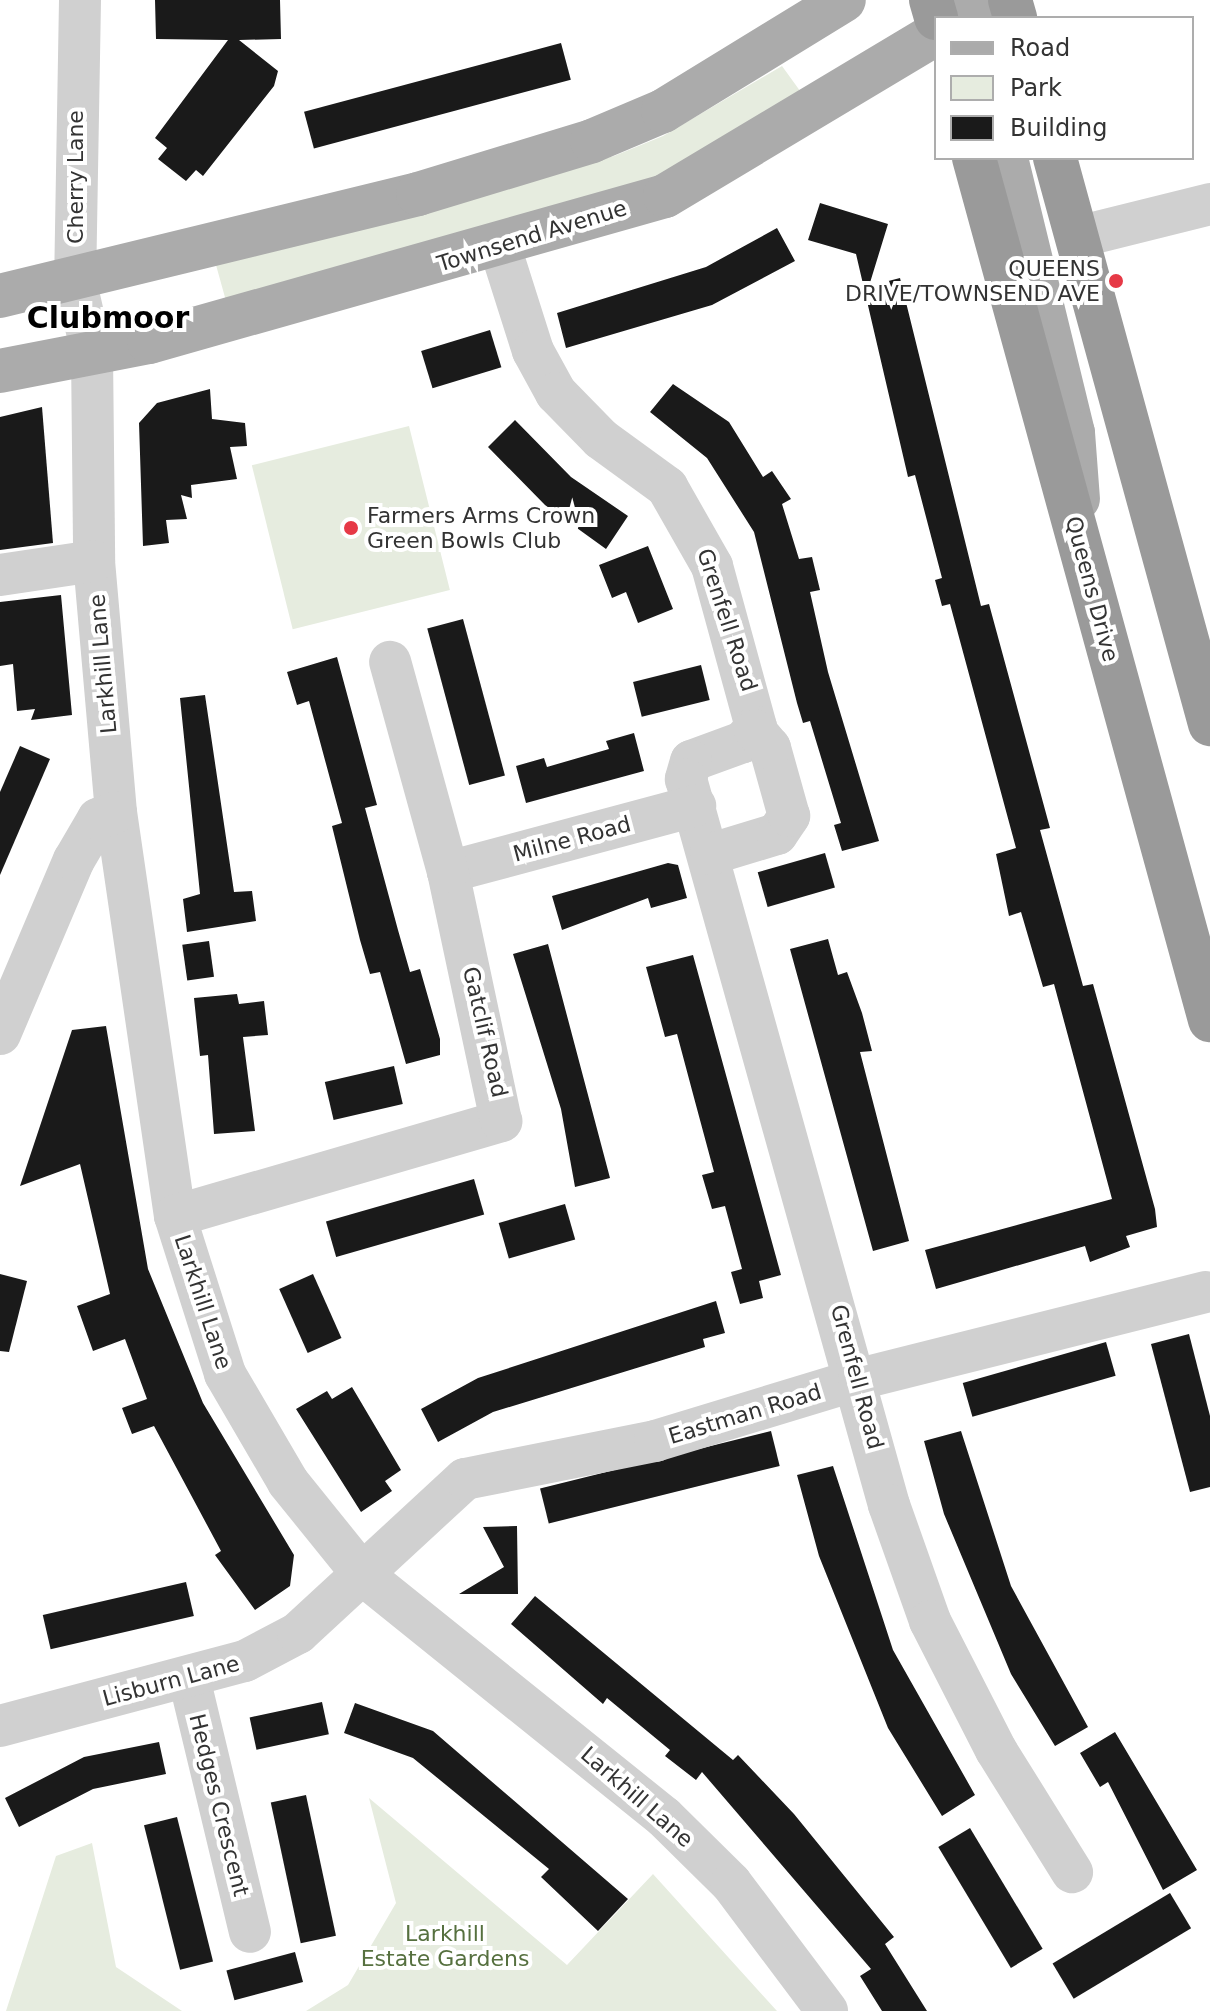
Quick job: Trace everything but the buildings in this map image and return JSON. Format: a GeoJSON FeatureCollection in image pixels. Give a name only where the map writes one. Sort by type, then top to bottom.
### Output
{"type":"FeatureCollection","features":[{"type":"Feature","properties":{"kind":"highway"},"geometry":{"type":"LineString","coordinates":[[967,8],[1005,16]]}},
{"type":"Feature","properties":{"kind":"highway","name":"Queens Drive"},"geometry":{"type":"LineString","coordinates":[[975,160],[1210,1020]]}},
{"type":"Feature","properties":{"kind":"highway"},"geometry":{"type":"LineString","coordinates":[[1056,160],[1210,724]]}},
{"type":"Feature","properties":{"kind":"main road"},"geometry":{"type":"LineString","coordinates":[[0,296],[418,194],[592,141],[663,111],[844,0]]}},
{"type":"Feature","properties":{"kind":"main road","name":"Townsend Avenue"},"geometry":{"type":"LineString","coordinates":[[0,371],[92,353],[500,247],[665,196],[934,35]]}},
{"type":"Feature","properties":{"kind":"main road"},"geometry":{"type":"LineString","coordinates":[[1006,160],[1073,433],[1083,557]]}},
{"type":"Feature","properties":{"kind":"street","name":"Cherry Lane"},"geometry":{"type":"LineString","coordinates":[[80,0],[75,279],[92,353]]}},
{"type":"Feature","properties":{"kind":"street"},"geometry":{"type":"LineString","coordinates":[[1078,237],[1210,204]]}},
{"type":"Feature","properties":{"kind":"street","name":"Grenfell Road"},"geometry":{"type":"LineString","coordinates":[[500,247],[533,351],[556,393],[601,439],[667,487],[700,537],[757,718],[755,730],[743,742],[691,761],[686,779],[711,854],[859,1379],[889,1505],[930,1621],[996,1750],[1072,1872]]}},
{"type":"Feature","properties":{"kind":"street","name":"Larkhill Lane"},"geometry":{"type":"LineString","coordinates":[[92,353],[94,561],[116,812],[175,1216],[225,1374],[288,1482],[363,1575],[664,1817],[731,1883],[827,2011]]}},
{"type":"Feature","properties":{"kind":"street"},"geometry":{"type":"LineString","coordinates":[[0,575],[94,561]]}},
{"type":"Feature","properties":{"kind":"street","name":"Gatclif Road"},"geometry":{"type":"LineString","coordinates":[[175,1216],[501,1121],[448,872],[390,662]]}},
{"type":"Feature","properties":{"kind":"street","name":"Grenfell Road"},"geometry":{"type":"LineString","coordinates":[[711,854],[777,834],[789,816],[770,748],[755,730]]}},
{"type":"Feature","properties":{"kind":"street","name":"Milne Road"},"geometry":{"type":"LineString","coordinates":[[448,872],[695,806]]}},
{"type":"Feature","properties":{"kind":"street"},"geometry":{"type":"LineString","coordinates":[[0,1034],[74,860],[98,819],[116,812]]}},
{"type":"Feature","properties":{"kind":"street","name":"Eastman Road"},"geometry":{"type":"LineString","coordinates":[[363,1575],[465,1479],[655,1441],[859,1379],[1205,1292]]}},
{"type":"Feature","properties":{"kind":"street","name":"Lisburn Lane"},"geometry":{"type":"LineString","coordinates":[[0,1726],[245,1661],[298,1633],[363,1575]]}},
{"type":"Feature","properties":{"kind":"street","name":"Hedges Crescent"},"geometry":{"type":"LineString","coordinates":[[189,1678],[250,1932]]}},
{"type":"Feature","properties":{"kind":"green space"},"geometry":{"type":"Polygon","coordinates":[[[782,66],[803,95],[663,175],[226,301],[216,265],[614,156],[663,136],[782,66]]]}},
{"type":"Feature","properties":{"kind":"green space","name":"Farmers Arms Crown Green Bowls Club"},"geometry":{"type":"Polygon","coordinates":[[[409,426],[450,590],[293,629],[252,465],[409,426]]]}},
{"type":"Feature","properties":{"kind":"green space","name":"Larkhill Estate Gardens"},"geometry":{"type":"Polygon","coordinates":[[[369,1798],[567,1965],[653,1874],[777,2011],[306,2011],[348,1985],[396,1903],[369,1798]]]}},
{"type":"Feature","properties":{"kind":"green space"},"geometry":{"type":"Polygon","coordinates":[[[92,1843],[116,1967],[182,2011],[6,2011],[56,1856],[92,1843]]]}},
{"type":"Feature","properties":{"kind":"place","name":"QUEENS DRIVE/TOWNSEND AVE"},"geometry":{"type":"Point","coordinates":[1116,281]}},
{"type":"Feature","properties":{"kind":"place","name":"Farmers Arms Crown Green Bowls Club"},"geometry":{"type":"Point","coordinates":[351,528]}},
{"type":"Feature","properties":{"kind":"district","name":"Clubmoor"},"geometry":{"type":"Point","coordinates":[108,318]}}]}
